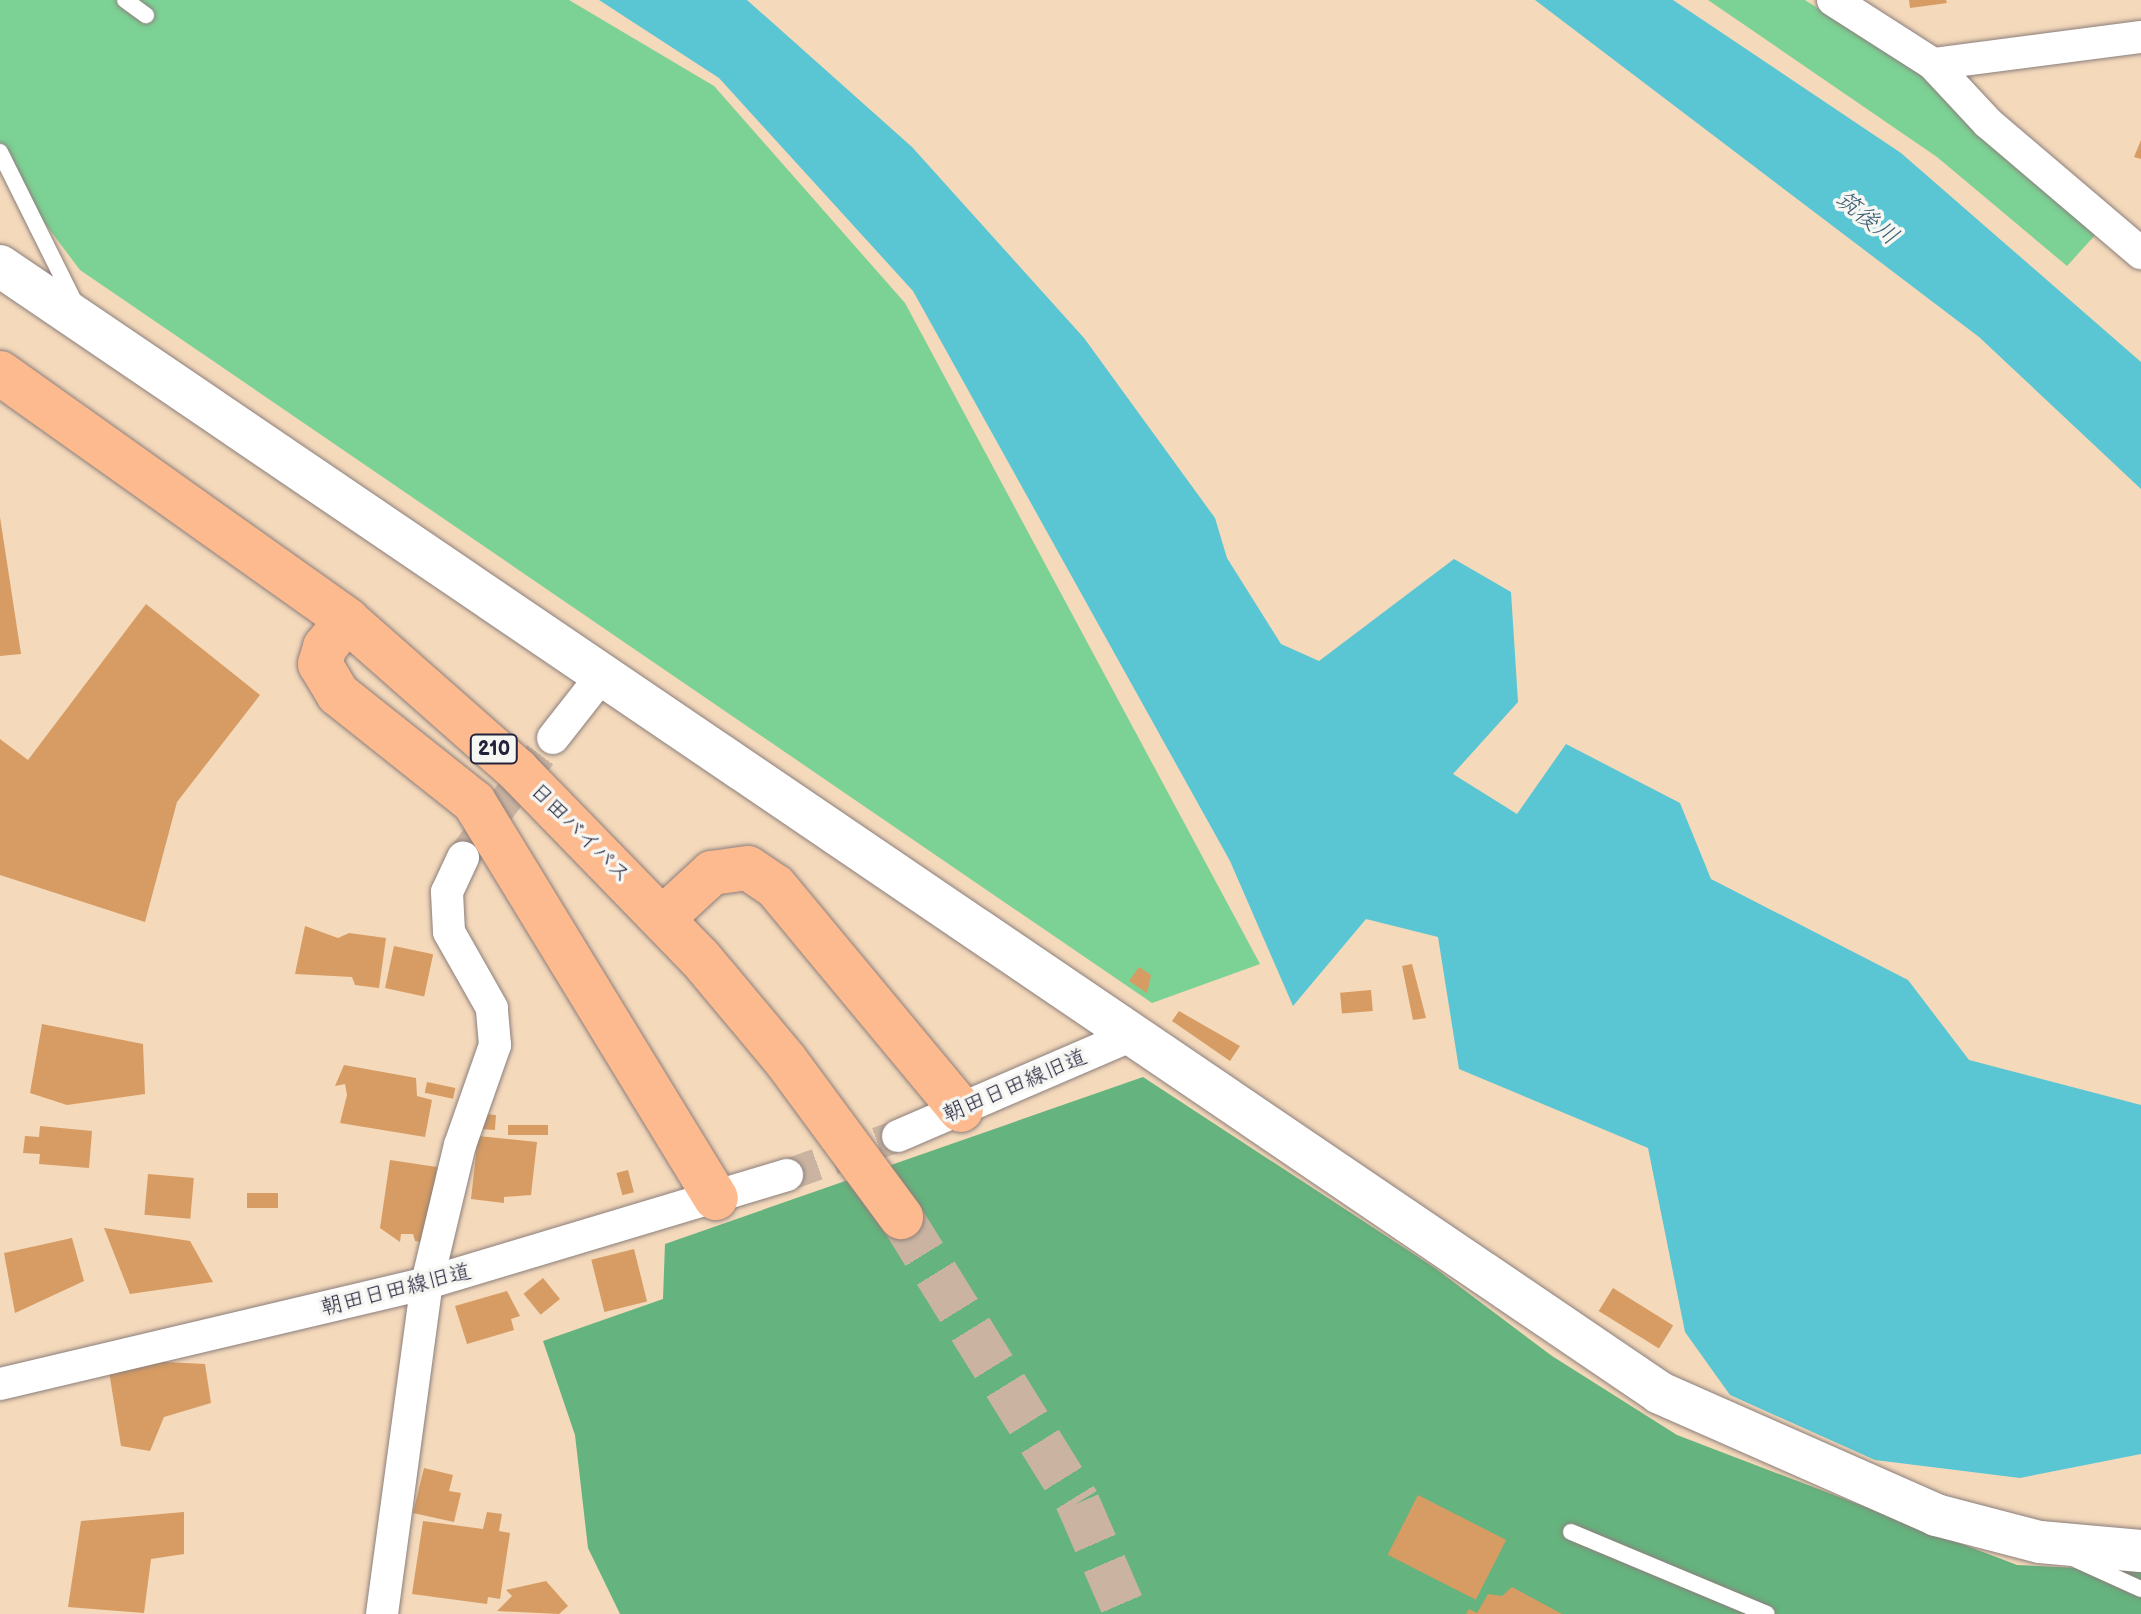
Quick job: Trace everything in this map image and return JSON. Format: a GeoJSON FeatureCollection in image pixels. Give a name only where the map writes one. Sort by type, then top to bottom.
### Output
{"type":"FeatureCollection","features":[{"type":"Feature","properties":{"kind":"highway","name":"日田バイパス"},"geometry":{"type":"LineString","coordinates":[[0,373],[347,620],[517,770],[663,918],[786,1061],[901,1217]]}},
{"type":"Feature","properties":{"kind":"highway"},"geometry":{"type":"LineString","coordinates":[[347,620],[325,647],[320,664],[338,694],[474,802],[716,1198]]}},
{"type":"Feature","properties":{"kind":"highway"},"geometry":{"type":"LineString","coordinates":[[663,918],[712,873],[748,868],[775,886],[961,1110]]}},
{"type":"Feature","properties":{"kind":"street"},"geometry":{"type":"LineString","coordinates":[[1842,2],[1933,64],[1988,123],[2141,253]]}},
{"type":"Feature","properties":{"kind":"street"},"geometry":{"type":"LineString","coordinates":[[1933,64],[2141,37]]}},
{"type":"Feature","properties":{"kind":"street"},"geometry":{"type":"LineString","coordinates":[[0,266],[604,673],[1660,1393],[1936,1515],[2040,1542],[2141,1551]]}},
{"type":"Feature","properties":{"kind":"street"},"geometry":{"type":"LineString","coordinates":[[553,738],[604,673]]}},
{"type":"Feature","properties":{"kind":"street"},"geometry":{"type":"LineString","coordinates":[[382,1614],[427,1283],[460,1145],[495,1045],[492,1008],[449,932],[447,892],[463,857]]}},
{"type":"Feature","properties":{"kind":"street","name":"朝田日田線旧道"},"geometry":{"type":"LineString","coordinates":[[898,1136],[1132,1035]]}},
{"type":"Feature","properties":{"kind":"street","name":"朝田日田線旧道"},"geometry":{"type":"LineString","coordinates":[[0,1384],[427,1283],[787,1175]]}},
{"type":"Feature","properties":{"kind":"lane"},"geometry":{"type":"LineString","coordinates":[[125,0],[146,15]]}},
{"type":"Feature","properties":{"kind":"lane"},"geometry":{"type":"LineString","coordinates":[[0,152],[84,322]]}},
{"type":"Feature","properties":{"kind":"lane"},"geometry":{"type":"LineString","coordinates":[[1571,1532],[1767,1614]]}},
{"type":"Feature","properties":{"kind":"lane"},"geometry":{"type":"LineString","coordinates":[[2040,1542],[2141,1589]]}},
{"type":"Feature","properties":{"kind":"green space"},"geometry":{"type":"Polygon","coordinates":[[[0,0],[569,0],[714,86],[905,303],[1260,964],[1152,1003],[80,270],[0,164],[0,0]]]}},
{"type":"Feature","properties":{"kind":"green space"},"geometry":{"type":"Polygon","coordinates":[[[1708,0],[1805,0],[1933,82],[2097,233],[2067,266],[1937,157],[1708,0]]]}},
{"type":"Feature","properties":{"kind":"green space"},"geometry":{"type":"Polygon","coordinates":[[[1143,1077],[1435,1268],[1552,1356],[1677,1435],[2017,1565],[2141,1571],[2141,1614],[620,1614],[588,1548],[575,1435],[543,1341],[663,1299],[665,1244],[1143,1077]]]}},
{"type":"Feature","properties":{"kind":"water"},"geometry":{"type":"Polygon","coordinates":[[[599,0],[747,0],[912,147],[1084,338],[1215,518],[1227,558],[1281,644],[1319,661],[1454,559],[1511,592],[1518,702],[1453,774],[1517,814],[1566,744],[1680,803],[1711,879],[1908,980],[1969,1060],[2141,1105],[2141,1454],[2020,1478],[1875,1460],[1730,1395],[1685,1332],[1648,1148],[1459,1069],[1438,937],[1366,919],[1293,1006],[1230,861],[913,291],[719,78],[599,0]]]}},
{"type":"Feature","properties":{"kind":"water","name":"筑後川"},"geometry":{"type":"Polygon","coordinates":[[[1535,0],[1673,0],[1901,153],[2141,362],[2141,489],[1979,337],[1535,0]]]}},
{"type":"Feature","properties":{"kind":"building"},"geometry":{"type":"Polygon","coordinates":[[[1909,0],[1946,0],[1947,3],[1910,8],[1909,0]]]}},
{"type":"Feature","properties":{"kind":"building"},"geometry":{"type":"Polygon","coordinates":[[[2141,140],[2141,159],[2134,157],[2141,140]]]}},
{"type":"Feature","properties":{"kind":"building"},"geometry":{"type":"Polygon","coordinates":[[[0,517],[21,654],[0,656],[0,517]]]}},
{"type":"Feature","properties":{"kind":"building"},"geometry":{"type":"Polygon","coordinates":[[[146,604],[260,695],[177,802],[145,922],[0,875],[0,739],[28,760],[146,604]]]}},
{"type":"Feature","properties":{"kind":"building"},"geometry":{"type":"Polygon","coordinates":[[[305,926],[338,938],[349,933],[386,938],[379,988],[355,985],[352,977],[295,974],[305,926]]]}},
{"type":"Feature","properties":{"kind":"building"},"geometry":{"type":"Polygon","coordinates":[[[394,946],[433,954],[424,996],[385,988],[394,946]]]}},
{"type":"Feature","properties":{"kind":"building"},"geometry":{"type":"Polygon","coordinates":[[[1412,964],[1426,1018],[1413,1020],[1402,966],[1412,964]]]}},
{"type":"Feature","properties":{"kind":"building"},"geometry":{"type":"Polygon","coordinates":[[[1139,967],[1151,975],[1147,993],[1129,981],[1139,967]]]}},
{"type":"Feature","properties":{"kind":"building"},"geometry":{"type":"Polygon","coordinates":[[[1371,990],[1373,1011],[1342,1014],[1340,993],[1371,990]]]}},
{"type":"Feature","properties":{"kind":"building"},"geometry":{"type":"Polygon","coordinates":[[[1179,1011],[1240,1046],[1230,1061],[1172,1021],[1179,1011]]]}},
{"type":"Feature","properties":{"kind":"building"},"geometry":{"type":"Polygon","coordinates":[[[42,1024],[143,1044],[145,1094],[67,1105],[30,1093],[42,1024]]]}},
{"type":"Feature","properties":{"kind":"building"},"geometry":{"type":"Polygon","coordinates":[[[344,1065],[416,1078],[417,1096],[432,1100],[425,1137],[340,1123],[347,1095],[345,1084],[335,1086],[344,1065]]]}},
{"type":"Feature","properties":{"kind":"building"},"geometry":{"type":"Polygon","coordinates":[[[427,1082],[455,1088],[453,1099],[425,1093],[427,1082]]]}},
{"type":"Feature","properties":{"kind":"building"},"geometry":{"type":"Polygon","coordinates":[[[482,1114],[496,1115],[495,1130],[481,1129],[482,1114]]]}},
{"type":"Feature","properties":{"kind":"building"},"geometry":{"type":"Polygon","coordinates":[[[508,1125],[548,1125],[548,1135],[508,1135],[508,1125]]]}},
{"type":"Feature","properties":{"kind":"building"},"geometry":{"type":"Polygon","coordinates":[[[40,1126],[92,1131],[89,1168],[39,1164],[40,1154],[23,1153],[25,1136],[39,1137],[40,1126]]]}},
{"type":"Feature","properties":{"kind":"building"},"geometry":{"type":"Polygon","coordinates":[[[478,1136],[537,1142],[531,1195],[504,1197],[504,1203],[471,1199],[478,1136]]]}},
{"type":"Feature","properties":{"kind":"building"},"geometry":{"type":"Polygon","coordinates":[[[390,1160],[437,1167],[427,1243],[415,1241],[413,1234],[401,1234],[400,1242],[380,1228],[390,1160]]]}},
{"type":"Feature","properties":{"kind":"building"},"geometry":{"type":"Polygon","coordinates":[[[628,1170],[634,1192],[622,1195],[616,1173],[628,1170]]]}},
{"type":"Feature","properties":{"kind":"building"},"geometry":{"type":"Polygon","coordinates":[[[148,1174],[194,1178],[190,1219],[144,1215],[148,1174]]]}},
{"type":"Feature","properties":{"kind":"building"},"geometry":{"type":"Polygon","coordinates":[[[247,1193],[278,1193],[278,1208],[247,1208],[247,1193]]]}},
{"type":"Feature","properties":{"kind":"building"},"geometry":{"type":"Polygon","coordinates":[[[104,1228],[190,1241],[213,1282],[130,1294],[104,1228]]]}},
{"type":"Feature","properties":{"kind":"building"},"geometry":{"type":"Polygon","coordinates":[[[72,1238],[84,1281],[15,1313],[4,1253],[72,1238]]]}},
{"type":"Feature","properties":{"kind":"building"},"geometry":{"type":"Polygon","coordinates":[[[634,1249],[647,1301],[604,1312],[591,1260],[634,1249]]]}},
{"type":"Feature","properties":{"kind":"building"},"geometry":{"type":"Polygon","coordinates":[[[543,1278],[560,1299],[541,1315],[524,1294],[543,1278]]]}},
{"type":"Feature","properties":{"kind":"building"},"geometry":{"type":"Polygon","coordinates":[[[1613,1288],[1673,1326],[1659,1349],[1599,1311],[1613,1288]]]}},
{"type":"Feature","properties":{"kind":"building"},"geometry":{"type":"Polygon","coordinates":[[[507,1291],[520,1316],[511,1319],[514,1330],[467,1344],[455,1306],[507,1291]]]}},
{"type":"Feature","properties":{"kind":"building"},"geometry":{"type":"Polygon","coordinates":[[[107,1359],[205,1364],[211,1403],[164,1417],[150,1451],[121,1446],[107,1359]]]}},
{"type":"Feature","properties":{"kind":"building"},"geometry":{"type":"Polygon","coordinates":[[[424,1468],[453,1475],[449,1491],[461,1493],[454,1522],[413,1513],[424,1468]]]}},
{"type":"Feature","properties":{"kind":"building"},"geometry":{"type":"Polygon","coordinates":[[[1418,1495],[1506,1540],[1476,1600],[1388,1555],[1418,1495]]]}},
{"type":"Feature","properties":{"kind":"building"},"geometry":{"type":"Polygon","coordinates":[[[184,1512],[184,1554],[151,1559],[144,1613],[68,1607],[81,1521],[184,1512]]]}},
{"type":"Feature","properties":{"kind":"building"},"geometry":{"type":"Polygon","coordinates":[[[487,1512],[502,1514],[499,1531],[510,1533],[500,1599],[488,1597],[487,1604],[412,1594],[423,1521],[483,1529],[487,1512]]]}},
{"type":"Feature","properties":{"kind":"building"},"geometry":{"type":"Polygon","coordinates":[[[546,1581],[568,1606],[559,1614],[497,1611],[512,1596],[506,1590],[546,1581]]]}},
{"type":"Feature","properties":{"kind":"building"},"geometry":{"type":"Polygon","coordinates":[[[1512,1587],[1562,1614],[1466,1614],[1469,1609],[1477,1613],[1488,1594],[1502,1596],[1512,1587]]]}},
{"type":"Feature","properties":{"kind":"tunnel"},"geometry":{"type":"LineString","coordinates":[[463,857],[553,738]]}},
{"type":"Feature","properties":{"kind":"tunnel"},"geometry":{"type":"LineString","coordinates":[[787,1175],[898,1136]]}},
{"type":"Feature","properties":{"kind":"tunnel"},"geometry":{"type":"LineString","coordinates":[[901,1217],[1078,1503],[1126,1614]]}}]}
